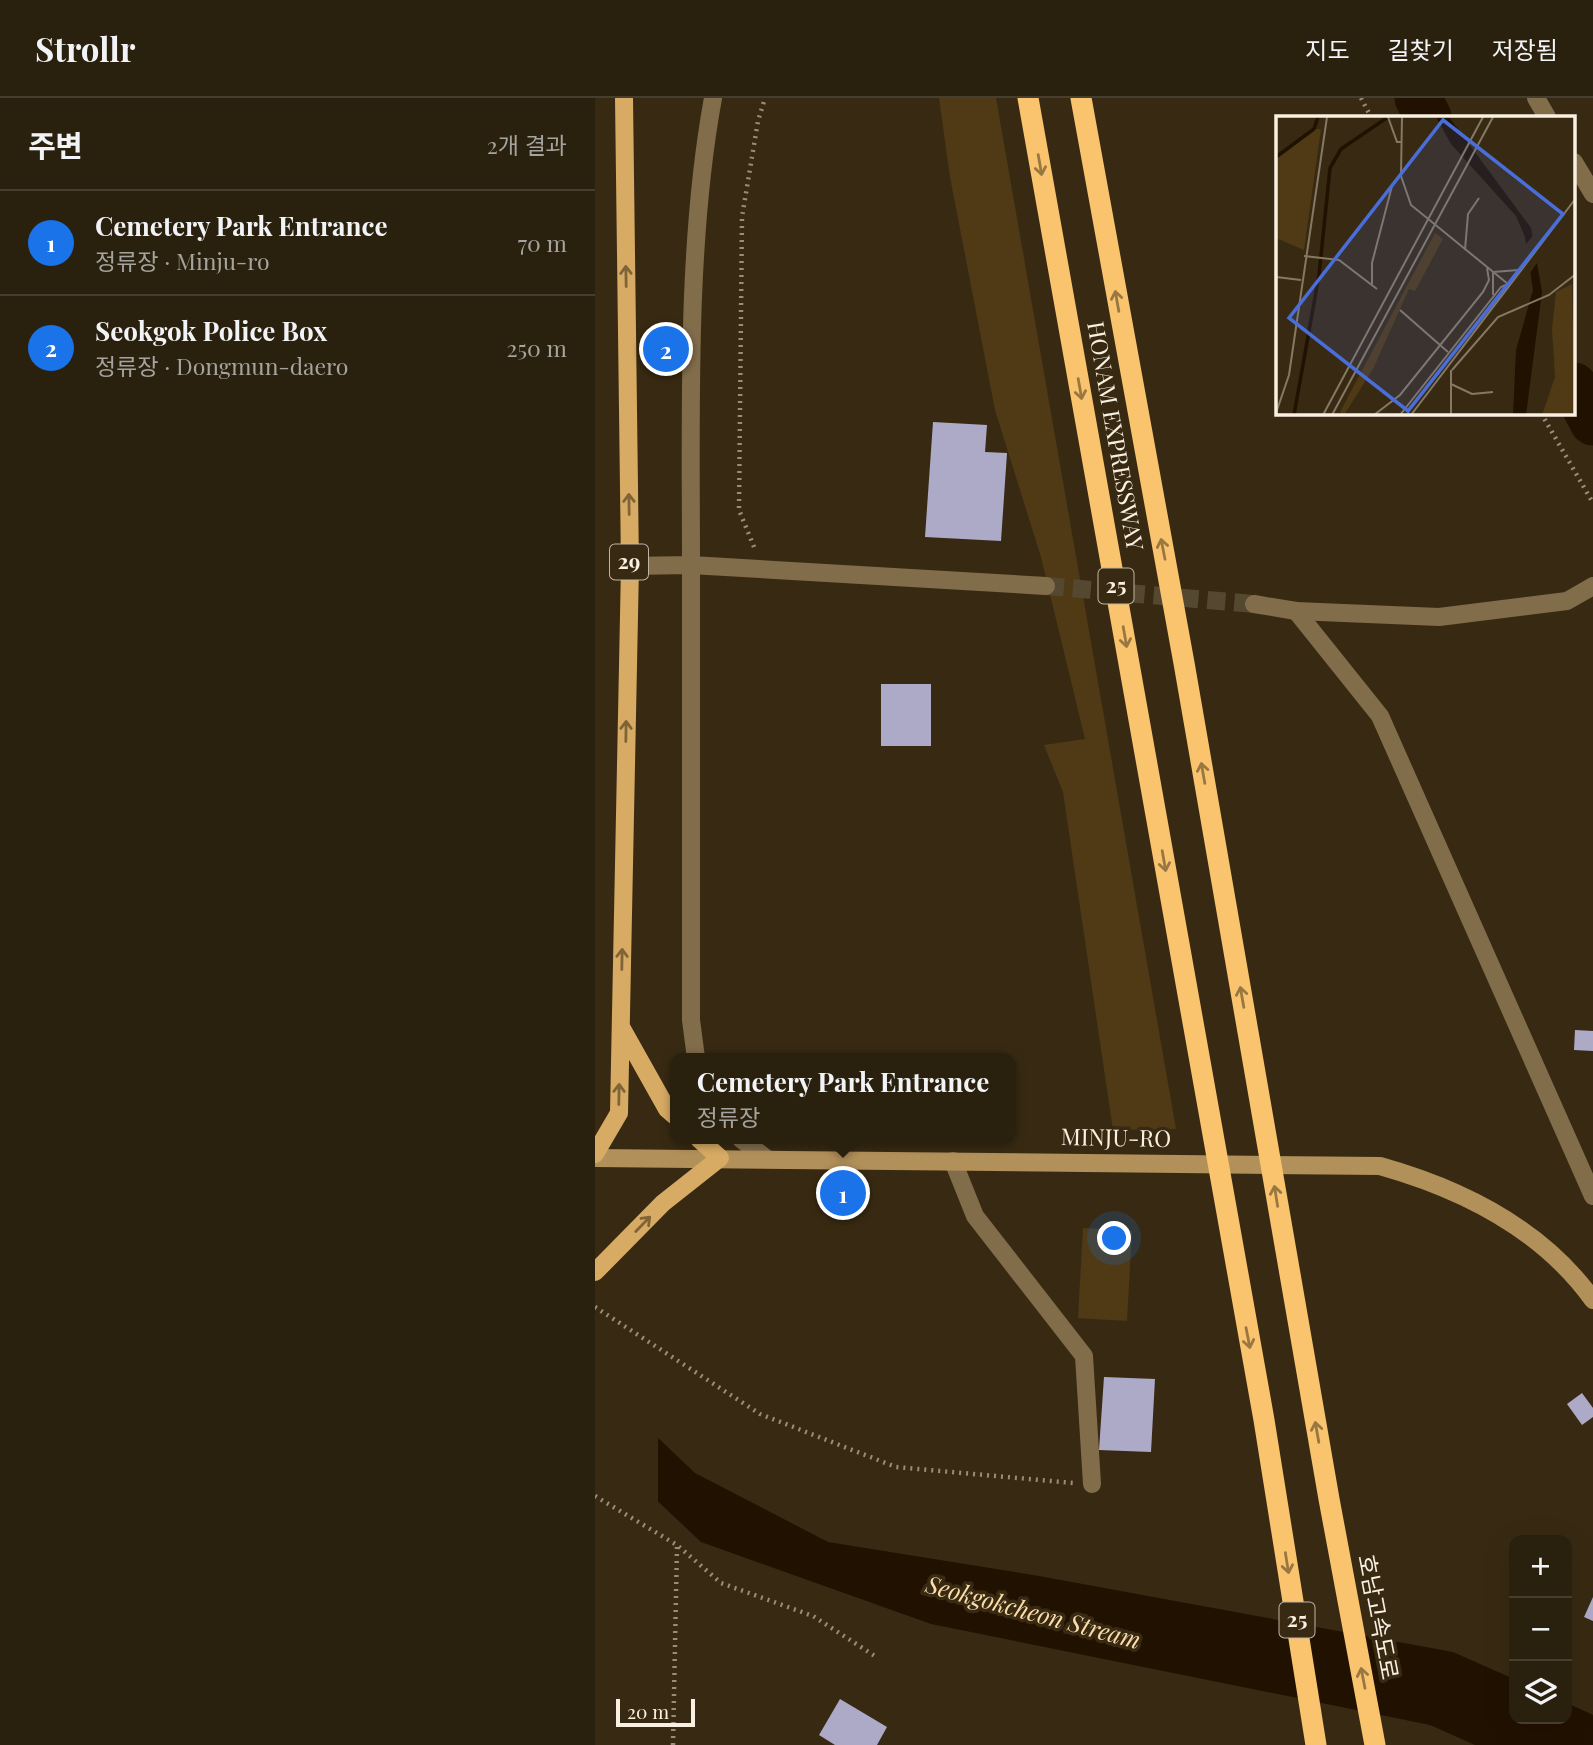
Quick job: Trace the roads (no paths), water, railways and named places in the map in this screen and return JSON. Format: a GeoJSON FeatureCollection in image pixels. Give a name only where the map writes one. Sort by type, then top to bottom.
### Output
{"type":"FeatureCollection","features":[{"type":"Feature","properties":{"kind":"highway","name":"HONAM EXPRESSWAY"},"geometry":{"type":"LineString","coordinates":[[1028,98],[1277,1495],[1316,1745]]}},
{"type":"Feature","properties":{"kind":"highway","name":"HONAM EXPRESSWAY"},"geometry":{"type":"LineString","coordinates":[[1081,98],[1329,1499]]}},
{"type":"Feature","properties":{"kind":"highway","name":"호남고속도로"},"geometry":{"type":"LineString","coordinates":[[1329,1499],[1375,1745]]}},
{"type":"Feature","properties":{"kind":"main road","name":"29"},"geometry":{"type":"LineString","coordinates":[[595,1156],[619,1113],[629,566],[624,98]]}},
{"type":"Feature","properties":{"kind":"main road"},"geometry":{"type":"LineString","coordinates":[[621,1027],[670,1112]]}},
{"type":"Feature","properties":{"kind":"main road"},"geometry":{"type":"LineString","coordinates":[[595,1272],[663,1203],[720,1158],[705,1144]]}},
{"type":"Feature","properties":{"kind":"main road","name":"MINJU-RO"},"geometry":{"type":"LineString","coordinates":[[595,1156],[1380,1166],[1451,1189],[1517,1226],[1582,1285],[1593,1300]]}},
{"type":"Feature","properties":{"kind":"street"},"geometry":{"type":"LineString","coordinates":[[695,1053],[691,1020],[691,565],[695,298],[703,149],[713,98]]}},
{"type":"Feature","properties":{"kind":"street"},"geometry":{"type":"LineString","coordinates":[[1536,98],[1546,116]]}},
{"type":"Feature","properties":{"kind":"street"},"geometry":{"type":"LineString","coordinates":[[1576,165],[1593,194]]}},
{"type":"Feature","properties":{"kind":"street"},"geometry":{"type":"LineString","coordinates":[[629,566],[691,565],[1046,586]]}},
{"type":"Feature","properties":{"kind":"street"},"geometry":{"type":"LineString","coordinates":[[1254,604],[1296,611],[1439,617],[1567,601],[1593,586]]}},
{"type":"Feature","properties":{"kind":"street"},"geometry":{"type":"LineString","coordinates":[[1296,611],[1380,716],[1593,1196]]}},
{"type":"Feature","properties":{"kind":"street"},"geometry":{"type":"LineString","coordinates":[[748,1144],[767,1159]]}},
{"type":"Feature","properties":{"kind":"street"},"geometry":{"type":"LineString","coordinates":[[953,1160],[975,1216],[1084,1356],[1092,1485]]}},
{"type":"Feature","properties":{"kind":"water","name":"Seokgokcheon Stream"},"geometry":{"type":"Polygon","coordinates":[[[595,1378],[695,1473],[828,1542],[1039,1576],[1453,1652],[1509,1677],[1509,1724],[1572,1724],[1572,1705],[1593,1715],[1593,1745],[1475,1745],[1430,1725],[931,1624],[701,1542],[595,1442],[595,1378]]]}},
{"type":"Feature","properties":{"kind":"waterway"},"geometry":{"type":"LineString","coordinates":[[1418,98],[1427,116]]}},
{"type":"Feature","properties":{"kind":"waterway"},"geometry":{"type":"LineString","coordinates":[[1576,390],[1593,422]]}},
{"type":"Feature","properties":{"kind":"tunnel"},"geometry":{"type":"LineString","coordinates":[[1046,586],[1254,604]]}},
{"type":"Feature","properties":{"kind":"place","name":"Seokgok Police Box"},"geometry":{"type":"Point","coordinates":[666,349]}},
{"type":"Feature","properties":{"kind":"place","name":"Cemetery Park Entrance"},"geometry":{"type":"Point","coordinates":[843,1193]}}]}
